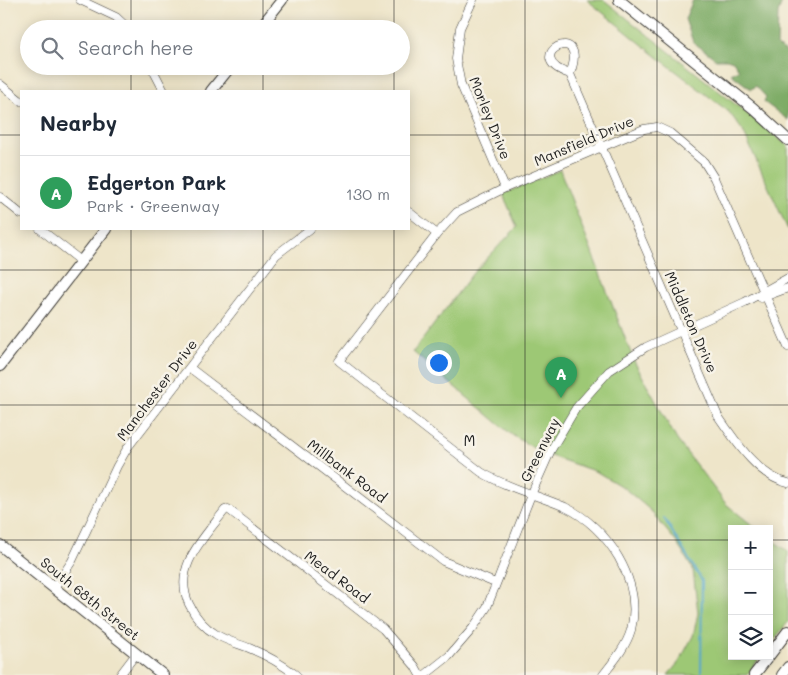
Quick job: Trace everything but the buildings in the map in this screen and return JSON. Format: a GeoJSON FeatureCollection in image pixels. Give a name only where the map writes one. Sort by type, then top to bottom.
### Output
{"type":"FeatureCollection","features":[{"type":"Feature","properties":{"kind":"street"},"geometry":{"type":"LineString","coordinates":[[80,0],[116,16],[120,20]]}},
{"type":"Feature","properties":{"kind":"street"},"geometry":{"type":"LineString","coordinates":[[267,20],[282,0]]}},
{"type":"Feature","properties":{"kind":"street","name":"Morley Drive"},"geometry":{"type":"LineString","coordinates":[[474,0],[460,28],[456,59],[461,85],[505,188]]}},
{"type":"Feature","properties":{"kind":"street"},"geometry":{"type":"LineString","coordinates":[[619,0],[753,108],[788,140]]}},
{"type":"Feature","properties":{"kind":"street","name":"Middleton Drive"},"geometry":{"type":"LineString","coordinates":[[570,74],[718,416],[737,444],[764,471],[779,481],[788,483]]}},
{"type":"Feature","properties":{"kind":"street"},"geometry":{"type":"LineString","coordinates":[[156,75],[164,90]]}},
{"type":"Feature","properties":{"kind":"street"},"geometry":{"type":"LineString","coordinates":[[212,90],[223,75]]}},
{"type":"Feature","properties":{"kind":"street"},"geometry":{"type":"LineString","coordinates":[[0,84],[20,99]]}},
{"type":"Feature","properties":{"kind":"street"},"geometry":{"type":"LineString","coordinates":[[753,108],[788,131]]}},
{"type":"Feature","properties":{"kind":"street","name":"Mansfield Drive"},"geometry":{"type":"LineString","coordinates":[[531,495],[498,482],[481,472],[339,361],[437,234],[457,212],[505,188],[600,147],[644,129],[657,127],[670,133],[704,162],[714,178],[788,347]]}},
{"type":"Feature","properties":{"kind":"street"},"geometry":{"type":"LineString","coordinates":[[0,197],[20,213]]}},
{"type":"Feature","properties":{"kind":"street"},"geometry":{"type":"LineString","coordinates":[[410,213],[437,234]]}},
{"type":"Feature","properties":{"kind":"street"},"geometry":{"type":"LineString","coordinates":[[41,230],[81,261]]}},
{"type":"Feature","properties":{"kind":"street"},"geometry":{"type":"LineString","coordinates":[[0,366],[105,230]]}},
{"type":"Feature","properties":{"kind":"street","name":"Manchester Drive"},"geometry":{"type":"LineString","coordinates":[[54,588],[72,561],[128,447],[276,255],[309,230]]}},
{"type":"Feature","properties":{"kind":"street","name":"Greenway"},"geometry":{"type":"LineString","coordinates":[[764,294],[788,278]]}},
{"type":"Feature","properties":{"kind":"street","name":"Greenway"},"geometry":{"type":"LineString","coordinates":[[425,675],[449,656],[473,628],[486,607],[551,450],[576,408],[609,371],[646,347],[680,330],[764,294],[788,288]]}},
{"type":"Feature","properties":{"kind":"street","name":"Millbank Road"},"geometry":{"type":"LineString","coordinates":[[190,368],[444,561],[495,583]]}},
{"type":"Feature","properties":{"kind":"street"},"geometry":{"type":"LineString","coordinates":[[531,495],[566,508],[580,516],[598,530],[622,563],[632,596],[633,614],[631,630],[625,645],[603,675]]}},
{"type":"Feature","properties":{"kind":"street","name":"Mead Road"},"geometry":{"type":"LineString","coordinates":[[296,675],[269,657],[216,635],[202,624],[193,612],[186,597],[183,580],[185,568],[192,552],[225,510],[228,509],[383,629],[415,666],[420,675]]}},
{"type":"Feature","properties":{"kind":"street","name":"South 68th Street"},"geometry":{"type":"LineString","coordinates":[[0,545],[163,675]]}},
{"type":"Feature","properties":{"kind":"street"},"geometry":{"type":"LineString","coordinates":[[773,651],[788,631]]}},
{"type":"Feature","properties":{"kind":"street"},"geometry":{"type":"LineString","coordinates":[[120,675],[136,654]]}},
{"type":"Feature","properties":{"kind":"street"},"geometry":{"type":"LineString","coordinates":[[754,675],[766,660]]}},
{"type":"Feature","properties":{"kind":"street"},"geometry":{"type":"LineString","coordinates":[[782,675],[788,667]]}},
{"type":"Feature","properties":{"kind":"green space"},"geometry":{"type":"Polygon","coordinates":[[[587,0],[604,0],[788,146],[788,230],[743,131],[729,112],[587,0]]]}},
{"type":"Feature","properties":{"kind":"green space"},"geometry":{"type":"Polygon","coordinates":[[[693,0],[783,0],[778,13],[777,46],[788,53],[788,120],[764,102],[766,97],[756,86],[751,89],[731,74],[739,70],[733,61],[716,59],[693,42],[685,19],[693,0]]]}},
{"type":"Feature","properties":{"kind":"green space"},"geometry":{"type":"Polygon","coordinates":[[[560,170],[634,361],[677,440],[726,504],[752,525],[728,525],[728,660],[758,660],[747,675],[668,675],[679,662],[693,636],[698,613],[693,570],[677,543],[649,509],[624,488],[597,472],[542,453],[512,435],[413,352],[473,273],[517,227],[503,194],[560,170]]]}},
{"type":"Feature","properties":{"kind":"green space"},"geometry":{"type":"Polygon","coordinates":[[[773,541],[788,551],[788,622],[773,641],[773,541]]]}},
{"type":"Feature","properties":{"kind":"waterway"},"geometry":{"type":"LineString","coordinates":[[664,518],[702,581],[701,675]]}},
{"type":"Feature","properties":{"kind":"place","name":"Edgerton Park"},"geometry":{"type":"Point","coordinates":[561,398]}},
{"type":"Feature","properties":{"kind":"district","name":"M"},"geometry":{"type":"Point","coordinates":[470,441]}}]}
